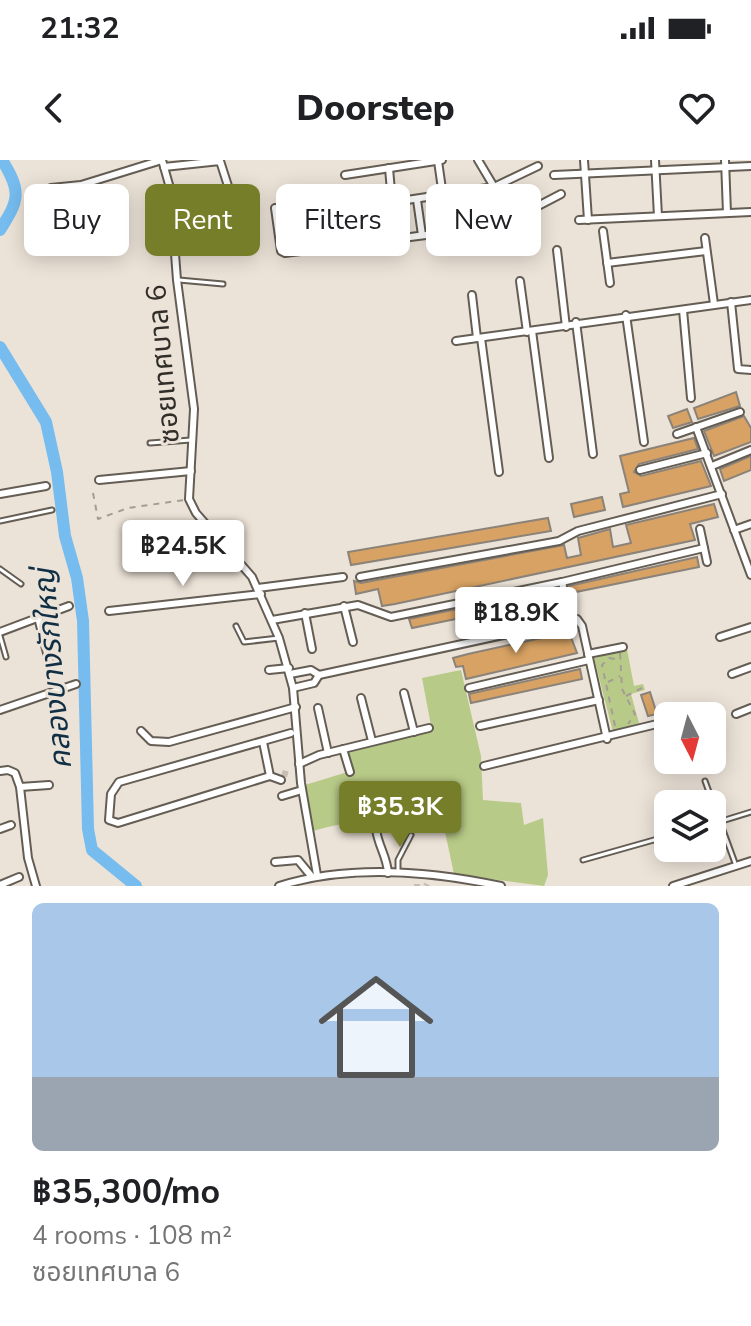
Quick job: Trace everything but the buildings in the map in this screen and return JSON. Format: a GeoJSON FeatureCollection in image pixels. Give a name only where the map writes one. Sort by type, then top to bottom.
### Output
{"type":"FeatureCollection","features":[{"type":"Feature","properties":{"kind":"street"},"geometry":{"type":"LineString","coordinates":[[345,175],[390,165],[440,160],[442,184]]}},
{"type":"Feature","properties":{"kind":"street"},"geometry":{"type":"LineString","coordinates":[[478,160],[492,184]]}},
{"type":"Feature","properties":{"kind":"street"},"geometry":{"type":"LineString","coordinates":[[584,160],[588,220]]}},
{"type":"Feature","properties":{"kind":"street"},"geometry":{"type":"LineString","coordinates":[[655,160],[658,216]]}},
{"type":"Feature","properties":{"kind":"street"},"geometry":{"type":"LineString","coordinates":[[85,184],[163,163],[220,161],[227,184]]}},
{"type":"Feature","properties":{"kind":"street","name":"ซอยเทศบาล 6"},"geometry":{"type":"LineString","coordinates":[[163,163],[167,184]]}},
{"type":"Feature","properties":{"kind":"street"},"geometry":{"type":"LineString","coordinates":[[554,175],[725,164],[751,166]]}},
{"type":"Feature","properties":{"kind":"street"},"geometry":{"type":"LineString","coordinates":[[725,164],[727,213]]}},
{"type":"Feature","properties":{"kind":"street"},"geometry":{"type":"LineString","coordinates":[[500,184],[538,166]]}},
{"type":"Feature","properties":{"kind":"street"},"geometry":{"type":"LineString","coordinates":[[541,204],[561,194]]}},
{"type":"Feature","properties":{"kind":"street"},"geometry":{"type":"LineString","coordinates":[[410,201],[426,199]]}},
{"type":"Feature","properties":{"kind":"street"},"geometry":{"type":"LineString","coordinates":[[417,200],[422,235]]}},
{"type":"Feature","properties":{"kind":"street"},"geometry":{"type":"LineString","coordinates":[[275,208],[276,215]]}},
{"type":"Feature","properties":{"kind":"street"},"geometry":{"type":"LineString","coordinates":[[579,220],[751,212]]}},
{"type":"Feature","properties":{"kind":"street"},"geometry":{"type":"LineString","coordinates":[[603,231],[610,283]]}},
{"type":"Feature","properties":{"kind":"street"},"geometry":{"type":"LineString","coordinates":[[410,237],[426,235]]}},
{"type":"Feature","properties":{"kind":"street"},"geometry":{"type":"LineString","coordinates":[[705,238],[714,304]]}},
{"type":"Feature","properties":{"kind":"street"},"geometry":{"type":"LineString","coordinates":[[557,250],[566,327]]}},
{"type":"Feature","properties":{"kind":"street"},"geometry":{"type":"LineString","coordinates":[[607,263],[706,251]]}},
{"type":"Feature","properties":{"kind":"street","name":"ซอยเทศบาล 6"},"geometry":{"type":"LineString","coordinates":[[175,256],[194,409],[195,440],[189,499]]}},
{"type":"Feature","properties":{"kind":"street"},"geometry":{"type":"LineString","coordinates":[[520,281],[549,458]]}},
{"type":"Feature","properties":{"kind":"street"},"geometry":{"type":"LineString","coordinates":[[472,295],[499,472]]}},
{"type":"Feature","properties":{"kind":"street"},"geometry":{"type":"LineString","coordinates":[[456,341],[751,300]]}},
{"type":"Feature","properties":{"kind":"street"},"geometry":{"type":"LineString","coordinates":[[731,302],[738,369],[747,373],[751,370]]}},
{"type":"Feature","properties":{"kind":"street"},"geometry":{"type":"LineString","coordinates":[[683,310],[691,398]]}},
{"type":"Feature","properties":{"kind":"street"},"geometry":{"type":"LineString","coordinates":[[626,315],[644,442]]}},
{"type":"Feature","properties":{"kind":"street"},"geometry":{"type":"LineString","coordinates":[[576,322],[593,454]]}},
{"type":"Feature","properties":{"kind":"street"},"geometry":{"type":"LineString","coordinates":[[677,434],[740,412]]}},
{"type":"Feature","properties":{"kind":"street"},"geometry":{"type":"LineString","coordinates":[[696,427],[751,575]]}},
{"type":"Feature","properties":{"kind":"street"},"geometry":{"type":"LineString","coordinates":[[712,466],[751,450]]}},
{"type":"Feature","properties":{"kind":"street"},"geometry":{"type":"LineString","coordinates":[[640,470],[707,453]]}},
{"type":"Feature","properties":{"kind":"street"},"geometry":{"type":"LineString","coordinates":[[99,480],[191,471]]}},
{"type":"Feature","properties":{"kind":"street"},"geometry":{"type":"LineString","coordinates":[[0,494],[46,486]]}},
{"type":"Feature","properties":{"kind":"street"},"geometry":{"type":"LineString","coordinates":[[360,577],[559,541],[578,531],[722,494]]}},
{"type":"Feature","properties":{"kind":"street"},"geometry":{"type":"LineString","coordinates":[[189,499],[196,513],[245,568],[259,591],[279,638],[296,707],[301,783],[315,876]]}},
{"type":"Feature","properties":{"kind":"street"},"geometry":{"type":"LineString","coordinates":[[734,530],[751,524]]}},
{"type":"Feature","properties":{"kind":"street"},"geometry":{"type":"LineString","coordinates":[[700,529],[707,562]]}},
{"type":"Feature","properties":{"kind":"street"},"geometry":{"type":"LineString","coordinates":[[272,620],[358,605],[391,617],[562,582],[704,548]]}},
{"type":"Feature","properties":{"kind":"street"},"geometry":{"type":"LineString","coordinates":[[109,611],[343,577]]}},
{"type":"Feature","properties":{"kind":"street"},"geometry":{"type":"LineString","coordinates":[[562,582],[566,600]]}},
{"type":"Feature","properties":{"kind":"street"},"geometry":{"type":"LineString","coordinates":[[0,634],[69,606]]}},
{"type":"Feature","properties":{"kind":"street"},"geometry":{"type":"LineString","coordinates":[[344,606],[353,642]]}},
{"type":"Feature","properties":{"kind":"street"},"geometry":{"type":"LineString","coordinates":[[305,613],[312,649]]}},
{"type":"Feature","properties":{"kind":"street"},"geometry":{"type":"LineString","coordinates":[[38,617],[50,665]]}},
{"type":"Feature","properties":{"kind":"street"},"geometry":{"type":"LineString","coordinates":[[269,670],[311,670],[319,675],[577,619],[607,739]]}},
{"type":"Feature","properties":{"kind":"street"},"geometry":{"type":"LineString","coordinates":[[720,637],[751,627]]}},
{"type":"Feature","properties":{"kind":"street"},"geometry":{"type":"LineString","coordinates":[[469,688],[621,647]]}},
{"type":"Feature","properties":{"kind":"street"},"geometry":{"type":"LineString","coordinates":[[732,674],[751,667]]}},
{"type":"Feature","properties":{"kind":"street"},"geometry":{"type":"LineString","coordinates":[[293,688],[314,683],[319,675]]}},
{"type":"Feature","properties":{"kind":"street"},"geometry":{"type":"LineString","coordinates":[[0,710],[76,684]]}},
{"type":"Feature","properties":{"kind":"street"},"geometry":{"type":"LineString","coordinates":[[404,693],[414,732]]}},
{"type":"Feature","properties":{"kind":"street"},"geometry":{"type":"LineString","coordinates":[[361,698],[372,741]]}},
{"type":"Feature","properties":{"kind":"street"},"geometry":{"type":"LineString","coordinates":[[480,726],[599,700]]}},
{"type":"Feature","properties":{"kind":"street"},"geometry":{"type":"LineString","coordinates":[[141,731],[145,739],[169,742],[296,707]]}},
{"type":"Feature","properties":{"kind":"street"},"geometry":{"type":"LineString","coordinates":[[318,708],[328,753]]}},
{"type":"Feature","properties":{"kind":"street"},"geometry":{"type":"LineString","coordinates":[[736,714],[751,708]]}},
{"type":"Feature","properties":{"kind":"street"},"geometry":{"type":"LineString","coordinates":[[484,766],[607,739],[654,725]]}},
{"type":"Feature","properties":{"kind":"street"},"geometry":{"type":"LineString","coordinates":[[299,764],[328,753],[429,728]]}},
{"type":"Feature","properties":{"kind":"street"},"geometry":{"type":"LineString","coordinates":[[263,742],[277,776],[118,823],[109,820],[111,794],[119,782],[291,733]]}},
{"type":"Feature","properties":{"kind":"street"},"geometry":{"type":"LineString","coordinates":[[343,749],[350,772]]}},
{"type":"Feature","properties":{"kind":"street"},"geometry":{"type":"LineString","coordinates":[[0,771],[15,773],[20,787],[28,858],[36,886]]}},
{"type":"Feature","properties":{"kind":"street"},"geometry":{"type":"LineString","coordinates":[[290,778],[301,783]]}},
{"type":"Feature","properties":{"kind":"street"},"geometry":{"type":"LineString","coordinates":[[282,796],[301,783]]}},
{"type":"Feature","properties":{"kind":"street"},"geometry":{"type":"LineString","coordinates":[[20,787],[49,785]]}},
{"type":"Feature","properties":{"kind":"street"},"geometry":{"type":"LineString","coordinates":[[0,829],[11,825]]}},
{"type":"Feature","properties":{"kind":"street"},"geometry":{"type":"LineString","coordinates":[[376,829],[377,841],[387,859],[388,873]]}},
{"type":"Feature","properties":{"kind":"street"},"geometry":{"type":"LineString","coordinates":[[275,862],[298,860],[315,876]]}},
{"type":"Feature","properties":{"kind":"street"},"geometry":{"type":"LineString","coordinates":[[677,886],[694,883],[751,861]]}},
{"type":"Feature","properties":{"kind":"street"},"geometry":{"type":"LineString","coordinates":[[279,886],[315,876],[388,873],[431,875],[501,886]]}},
{"type":"Feature","properties":{"kind":"street"},"geometry":{"type":"LineString","coordinates":[[345,875],[346,886]]}},
{"type":"Feature","properties":{"kind":"street"},"geometry":{"type":"LineString","coordinates":[[416,875],[417,884]]}},
{"type":"Feature","properties":{"kind":"street"},"geometry":{"type":"LineString","coordinates":[[427,884],[431,875]]}},
{"type":"Feature","properties":{"kind":"street"},"geometry":{"type":"LineString","coordinates":[[0,885],[19,877]]}},
{"type":"Feature","properties":{"kind":"lane"},"geometry":{"type":"LineString","coordinates":[[177,280],[223,284]]}},
{"type":"Feature","properties":{"kind":"lane"},"geometry":{"type":"LineString","coordinates":[[150,443],[195,440]]}},
{"type":"Feature","properties":{"kind":"lane"},"geometry":{"type":"LineString","coordinates":[[0,521],[52,510]]}},
{"type":"Feature","properties":{"kind":"lane"},"geometry":{"type":"LineString","coordinates":[[0,569],[21,584]]}},
{"type":"Feature","properties":{"kind":"lane"},"geometry":{"type":"LineString","coordinates":[[236,626],[244,642],[279,638]]}},
{"type":"Feature","properties":{"kind":"lane"},"geometry":{"type":"LineString","coordinates":[[0,634],[6,657]]}},
{"type":"Feature","properties":{"kind":"lane"},"geometry":{"type":"LineString","coordinates":[[705,781],[708,790]]}},
{"type":"Feature","properties":{"kind":"lane"},"geometry":{"type":"LineString","coordinates":[[726,819],[751,812]]}},
{"type":"Feature","properties":{"kind":"lane"},"geometry":{"type":"LineString","coordinates":[[398,873],[398,860],[411,835]]}},
{"type":"Feature","properties":{"kind":"lane"},"geometry":{"type":"LineString","coordinates":[[726,838],[736,867]]}},
{"type":"Feature","properties":{"kind":"lane"},"geometry":{"type":"LineString","coordinates":[[583,860],[654,840]]}},
{"type":"Feature","properties":{"kind":"path"},"geometry":{"type":"LineString","coordinates":[[93,493],[98,519],[128,508],[189,499]]}},
{"type":"Feature","properties":{"kind":"path"},"geometry":{"type":"LineString","coordinates":[[621,647],[621,660],[621,675],[635,714],[629,723],[617,728],[604,661],[621,660]]}},
{"type":"Feature","properties":{"kind":"path"},"geometry":{"type":"LineString","coordinates":[[606,683],[621,675]]}},
{"type":"Feature","properties":{"kind":"path"},"geometry":{"type":"LineString","coordinates":[[626,696],[642,688]]}},
{"type":"Feature","properties":{"kind":"green space"},"geometry":{"type":"Polygon","coordinates":[[[627,649],[634,686],[643,684],[645,690],[631,694],[639,723],[613,732],[594,658],[627,649]]]}},
{"type":"Feature","properties":{"kind":"green space"},"geometry":{"type":"Polygon","coordinates":[[[461,670],[481,756],[483,800],[521,803],[524,825],[543,818],[548,875],[544,886],[454,874],[442,818],[377,818],[313,831],[305,785],[354,770],[348,753],[432,731],[422,678],[461,670]]]}},
{"type":"Feature","properties":{"kind":"waterway","name":"คลองบางรักใหญ่"},"geometry":{"type":"LineString","coordinates":[[0,230],[16,196],[13,180],[2,160]]}},
{"type":"Feature","properties":{"kind":"waterway","name":"คลองบางรักใหญ่"},"geometry":{"type":"LineString","coordinates":[[0,347],[46,422],[57,472],[65,536],[77,578],[83,621],[88,829],[92,850],[136,886]]}},
{"type":"Feature","properties":{"kind":"tunnel"},"geometry":{"type":"LineString","coordinates":[[282,773],[290,775]]}}]}
